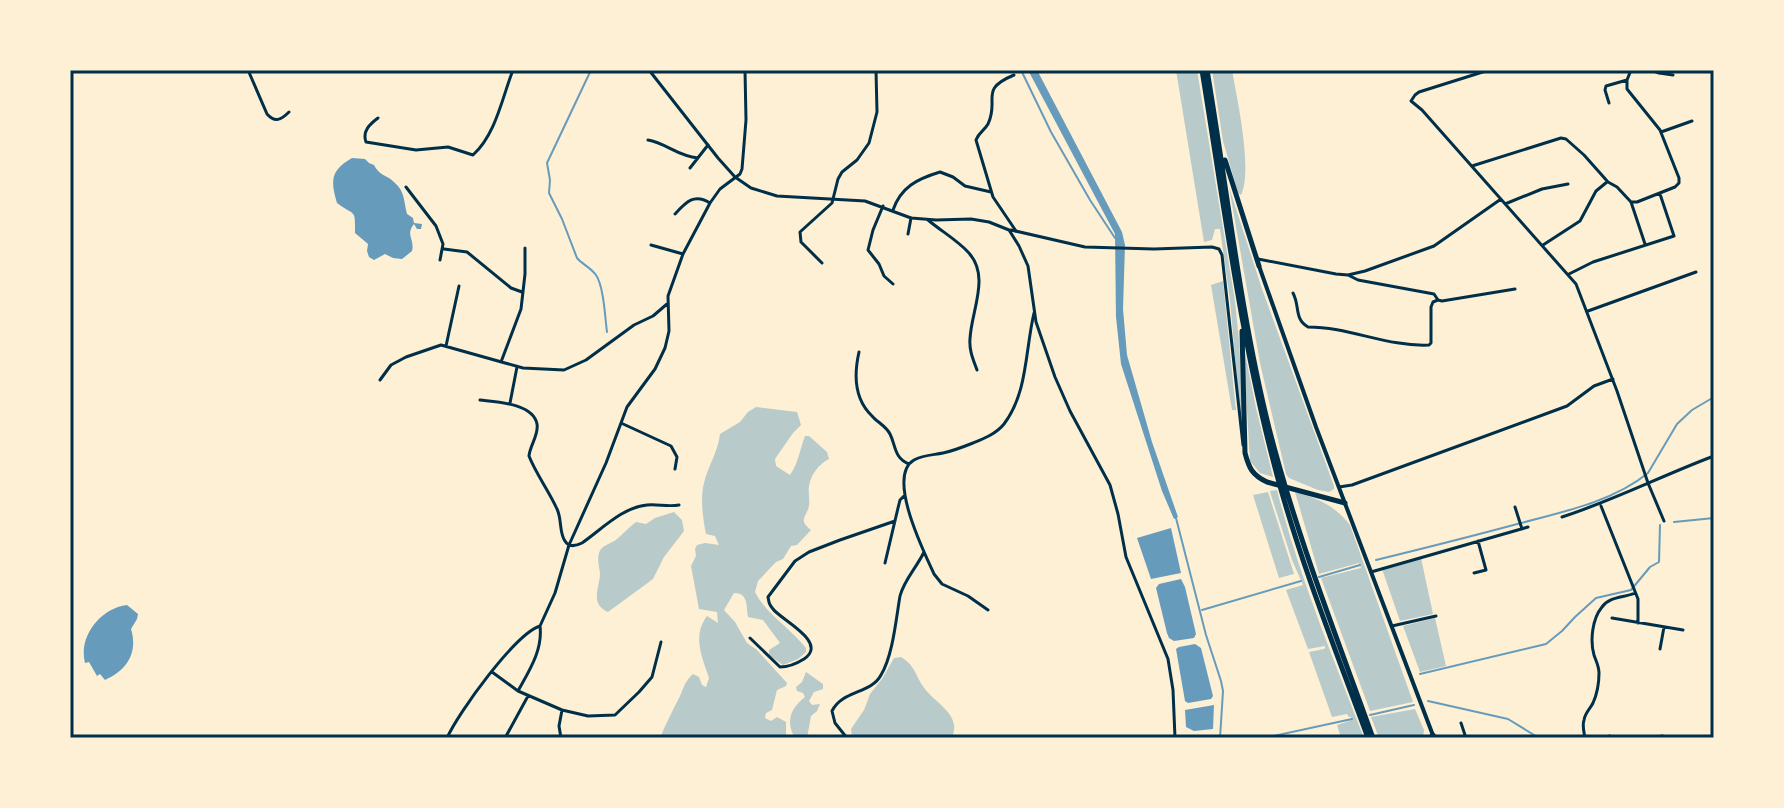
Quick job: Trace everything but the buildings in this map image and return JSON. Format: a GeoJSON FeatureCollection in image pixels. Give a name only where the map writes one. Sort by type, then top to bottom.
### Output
{"type":"FeatureCollection","features":[{"type":"Feature","properties":{"kind":"highway"},"geometry":{"type":"LineString","coordinates":[[1204,70],[1245,307],[1280,476]]}},
{"type":"Feature","properties":{"kind":"highway"},"geometry":{"type":"LineString","coordinates":[[1204,70],[1243,322],[1280,476],[1371,738]]}},
{"type":"Feature","properties":{"kind":"highway"},"geometry":{"type":"LineString","coordinates":[[1219,143],[1258,262]]}},
{"type":"Feature","properties":{"kind":"highway"},"geometry":{"type":"LineString","coordinates":[[1243,322],[1241,343],[1248,467],[1260,479],[1345,503]]}},
{"type":"Feature","properties":{"kind":"main road"},"geometry":{"type":"LineString","coordinates":[[1258,262],[1432,737]]}},
{"type":"Feature","properties":{"kind":"street"},"geometry":{"type":"LineString","coordinates":[[248,70],[271,119],[277,121],[289,112]]}},
{"type":"Feature","properties":{"kind":"street"},"geometry":{"type":"LineString","coordinates":[[378,118],[368,127],[366,142],[416,150],[448,147],[473,155],[486,142],[513,70]]}},
{"type":"Feature","properties":{"kind":"street"},"geometry":{"type":"LineString","coordinates":[[649,70],[735,177],[765,193],[865,201],[911,218],[971,219],[1085,247],[1219,249],[1245,453]]}},
{"type":"Feature","properties":{"kind":"street"},"geometry":{"type":"LineString","coordinates":[[518,691],[536,656],[540,626],[555,593],[569,545],[627,407],[655,369],[665,348],[669,331],[668,296],[683,254],[710,203],[742,169],[746,120],[745,70]]}},
{"type":"Feature","properties":{"kind":"street"},"geometry":{"type":"LineString","coordinates":[[822,263],[801,242],[800,232],[832,203],[842,172],[857,160],[869,143],[877,112],[876,70]]}},
{"type":"Feature","properties":{"kind":"street"},"geometry":{"type":"LineString","coordinates":[[1489,70],[1419,92],[1411,101],[1576,284],[1664,521]]}},
{"type":"Feature","properties":{"kind":"street"},"geometry":{"type":"LineString","coordinates":[[1631,70],[1626,85],[1629,93],[1661,132],[1680,181],[1660,194],[1631,202]]}},
{"type":"Feature","properties":{"kind":"street"},"geometry":{"type":"LineString","coordinates":[[1651,70],[1673,75]]}},
{"type":"Feature","properties":{"kind":"street"},"geometry":{"type":"LineString","coordinates":[[1014,75],[994,87],[991,116],[976,140],[991,192],[1016,231]]}},
{"type":"Feature","properties":{"kind":"street"},"geometry":{"type":"LineString","coordinates":[[1609,103],[1606,86],[1627,80]]}},
{"type":"Feature","properties":{"kind":"street"},"geometry":{"type":"LineString","coordinates":[[1661,132],[1692,121]]}},
{"type":"Feature","properties":{"kind":"street"},"geometry":{"type":"LineString","coordinates":[[1472,166],[1566,139],[1631,202],[1645,245]]}},
{"type":"Feature","properties":{"kind":"street"},"geometry":{"type":"LineString","coordinates":[[648,140],[698,158]]}},
{"type":"Feature","properties":{"kind":"street"},"geometry":{"type":"LineString","coordinates":[[690,168],[708,145]]}},
{"type":"Feature","properties":{"kind":"street"},"geometry":{"type":"LineString","coordinates":[[382,153],[384,146]]}},
{"type":"Feature","properties":{"kind":"street"},"geometry":{"type":"LineString","coordinates":[[893,210],[901,192],[940,172],[965,186],[991,192]]}},
{"type":"Feature","properties":{"kind":"street"},"geometry":{"type":"LineString","coordinates":[[1543,245],[1580,221],[1596,191],[1608,182]]}},
{"type":"Feature","properties":{"kind":"street"},"geometry":{"type":"LineString","coordinates":[[1505,204],[1542,189],[1568,184]]}},
{"type":"Feature","properties":{"kind":"street"},"geometry":{"type":"LineString","coordinates":[[406,187],[436,226],[444,249],[440,260]]}},
{"type":"Feature","properties":{"kind":"street"},"geometry":{"type":"LineString","coordinates":[[1569,274],[1593,262],[1674,236],[1660,194]]}},
{"type":"Feature","properties":{"kind":"street"},"geometry":{"type":"LineString","coordinates":[[675,214],[691,198],[710,203]]}},
{"type":"Feature","properties":{"kind":"street"},"geometry":{"type":"LineString","coordinates":[[1348,275],[1434,246],[1501,199]]}},
{"type":"Feature","properties":{"kind":"street"},"geometry":{"type":"LineString","coordinates":[[883,206],[868,250],[884,276],[893,284]]}},
{"type":"Feature","properties":{"kind":"street"},"geometry":{"type":"LineString","coordinates":[[908,234],[911,218]]}},
{"type":"Feature","properties":{"kind":"street"},"geometry":{"type":"LineString","coordinates":[[928,220],[969,252],[975,261],[979,290],[970,342],[977,370]]}},
{"type":"Feature","properties":{"kind":"street"},"geometry":{"type":"LineString","coordinates":[[1009,230],[1028,266],[1034,313],[1055,377],[1110,485],[1126,557],[1168,659],[1175,738]]}},
{"type":"Feature","properties":{"kind":"street"},"geometry":{"type":"LineString","coordinates":[[651,245],[683,254]]}},
{"type":"Feature","properties":{"kind":"street"},"geometry":{"type":"LineString","coordinates":[[501,362],[519,317],[525,248]]}},
{"type":"Feature","properties":{"kind":"street"},"geometry":{"type":"LineString","coordinates":[[444,249],[467,252],[511,288],[522,292]]}},
{"type":"Feature","properties":{"kind":"street"},"geometry":{"type":"LineString","coordinates":[[1258,262],[1348,275],[1358,280],[1434,294],[1438,300]]}},
{"type":"Feature","properties":{"kind":"street"},"geometry":{"type":"LineString","coordinates":[[1588,311],[1696,272]]}},
{"type":"Feature","properties":{"kind":"street"},"geometry":{"type":"LineString","coordinates":[[446,346],[459,286]]}},
{"type":"Feature","properties":{"kind":"street"},"geometry":{"type":"LineString","coordinates":[[1293,293],[1298,318],[1308,327],[1332,328],[1415,346],[1431,343],[1433,302],[1515,289]]}},
{"type":"Feature","properties":{"kind":"street"},"geometry":{"type":"LineString","coordinates":[[380,380],[391,365],[441,345],[517,367],[564,370],[575,366],[667,304]]}},
{"type":"Feature","properties":{"kind":"street"},"geometry":{"type":"LineString","coordinates":[[988,610],[942,584],[934,574],[904,496],[904,471],[921,457],[981,440],[1003,425],[1018,401],[1034,313]]}},
{"type":"Feature","properties":{"kind":"street"},"geometry":{"type":"LineString","coordinates":[[859,352],[856,381],[862,403],[868,413],[887,429],[901,460],[909,464]]}},
{"type":"Feature","properties":{"kind":"street"},"geometry":{"type":"LineString","coordinates":[[510,403],[517,367]]}},
{"type":"Feature","properties":{"kind":"street"},"geometry":{"type":"LineString","coordinates":[[1339,487],[1352,485],[1567,406],[1594,386],[1613,379]]}},
{"type":"Feature","properties":{"kind":"street"},"geometry":{"type":"LineString","coordinates":[[480,400],[510,403],[530,413],[537,424],[529,456],[557,509],[563,539],[569,545],[582,543],[629,509],[651,504],[679,505]]}},
{"type":"Feature","properties":{"kind":"street"},"geometry":{"type":"LineString","coordinates":[[621,423],[671,446],[677,457],[675,469]]}},
{"type":"Feature","properties":{"kind":"street"},"geometry":{"type":"LineString","coordinates":[[1562,517],[1601,504],[1714,456]]}},
{"type":"Feature","properties":{"kind":"street"},"geometry":{"type":"LineString","coordinates":[[885,563],[900,500],[904,496]]}},
{"type":"Feature","properties":{"kind":"street"},"geometry":{"type":"LineString","coordinates":[[1601,504],[1639,603],[1638,623]]}},
{"type":"Feature","properties":{"kind":"street"},"geometry":{"type":"LineString","coordinates":[[1515,507],[1520,525]]}},
{"type":"Feature","properties":{"kind":"street"},"geometry":{"type":"LineString","coordinates":[[750,638],[780,667],[806,658],[811,649],[809,641],[774,611],[768,597],[795,561],[809,552],[895,521]]}},
{"type":"Feature","properties":{"kind":"street"},"geometry":{"type":"LineString","coordinates":[[1371,572],[1520,525],[1528,527]]}},
{"type":"Feature","properties":{"kind":"street"},"geometry":{"type":"LineString","coordinates":[[1474,573],[1486,570],[1480,539]]}},
{"type":"Feature","properties":{"kind":"street"},"geometry":{"type":"LineString","coordinates":[[847,738],[835,723],[832,711],[846,696],[870,686],[882,674],[894,633],[900,595],[924,552]]}},
{"type":"Feature","properties":{"kind":"street"},"geometry":{"type":"LineString","coordinates":[[1585,738],[1583,724],[1596,695],[1599,674],[1592,639],[1598,611],[1615,597],[1635,593]]}},
{"type":"Feature","properties":{"kind":"street"},"geometry":{"type":"LineString","coordinates":[[1392,626],[1436,616]]}},
{"type":"Feature","properties":{"kind":"street"},"geometry":{"type":"LineString","coordinates":[[1612,618],[1683,630]]}},
{"type":"Feature","properties":{"kind":"street"},"geometry":{"type":"LineString","coordinates":[[447,738],[492,672],[531,630],[540,626]]}},
{"type":"Feature","properties":{"kind":"street"},"geometry":{"type":"LineString","coordinates":[[1660,649],[1664,627]]}},
{"type":"Feature","properties":{"kind":"street"},"geometry":{"type":"LineString","coordinates":[[492,672],[518,691],[562,710],[588,716],[615,715],[652,677],[661,642]]}},
{"type":"Feature","properties":{"kind":"street"},"geometry":{"type":"LineString","coordinates":[[505,738],[528,696]]}},
{"type":"Feature","properties":{"kind":"street"},"geometry":{"type":"LineString","coordinates":[[561,738],[559,726],[562,710]]}},
{"type":"Feature","properties":{"kind":"street"},"geometry":{"type":"LineString","coordinates":[[1461,723],[1466,738]]}},
{"type":"Feature","properties":{"kind":"street"},"geometry":{"type":"LineString","coordinates":[[1603,738],[1612,738]]}},
{"type":"Feature","properties":{"kind":"street"},"geometry":{"type":"LineString","coordinates":[[1652,738],[1669,738]]}},
{"type":"Feature","properties":{"kind":"shaded area"},"geometry":{"type":"Polygon","coordinates":[[[1176,70],[1197,70],[1235,301],[1244,434],[1220,229],[1215,229],[1212,240],[1204,242],[1176,70]]]}},
{"type":"Feature","properties":{"kind":"shaded area"},"geometry":{"type":"Polygon","coordinates":[[[1212,70],[1232,70],[1245,152],[1241,195],[1223,141],[1212,70]]]}},
{"type":"Feature","properties":{"kind":"shaded area"},"geometry":{"type":"Polygon","coordinates":[[[1229,187],[1262,289],[1334,486],[1329,492],[1289,478],[1286,474],[1260,363],[1229,187]]]}},
{"type":"Feature","properties":{"kind":"shaded area"},"geometry":{"type":"Polygon","coordinates":[[[1223,281],[1236,410],[1232,410],[1211,285],[1223,281]]]}},
{"type":"Feature","properties":{"kind":"shaded area"},"geometry":{"type":"Polygon","coordinates":[[[1243,343],[1273,477],[1260,473],[1250,461],[1243,343]]]}},
{"type":"Feature","properties":{"kind":"shaded area"},"geometry":{"type":"Polygon","coordinates":[[[756,407],[797,412],[801,425],[775,459],[776,466],[790,475],[805,436],[827,452],[829,459],[816,470],[810,482],[809,506],[804,521],[811,530],[758,581],[755,592],[765,607],[806,648],[806,652],[783,665],[769,655],[769,650],[780,643],[763,620],[748,617],[742,595],[734,593],[724,610],[747,643],[787,683],[777,690],[772,710],[766,713],[765,718],[771,721],[777,717],[786,722],[786,738],[660,738],[688,679],[693,674],[706,687],[709,678],[699,639],[707,616],[718,623],[717,612],[699,609],[691,566],[697,545],[719,545],[715,536],[706,534],[703,489],[720,434],[740,422],[756,407]]]}},
{"type":"Feature","properties":{"kind":"shaded area"},"geometry":{"type":"Polygon","coordinates":[[[1277,490],[1306,584],[1364,738],[1341,738],[1337,725],[1352,720],[1351,717],[1347,714],[1332,717],[1309,652],[1324,649],[1325,646],[1308,649],[1286,590],[1303,585],[1271,495],[1270,491],[1277,490]]]}},
{"type":"Feature","properties":{"kind":"shaded area"},"geometry":{"type":"Polygon","coordinates":[[[1268,492],[1294,574],[1279,578],[1253,495],[1268,492]]]}},
{"type":"Feature","properties":{"kind":"shaded area"},"geometry":{"type":"Polygon","coordinates":[[[1295,492],[1326,504],[1350,525],[1413,702],[1370,711],[1321,578],[1361,568],[1359,563],[1319,574],[1295,492]]]}},
{"type":"Feature","properties":{"kind":"shaded area"},"geometry":{"type":"Polygon","coordinates":[[[674,512],[682,520],[684,531],[664,557],[653,579],[608,612],[602,609],[597,600],[601,549],[636,522],[646,524],[674,512]]]}},
{"type":"Feature","properties":{"kind":"shaded area"},"geometry":{"type":"Polygon","coordinates":[[[1421,558],[1433,614],[1400,621],[1382,569],[1421,558]]]}},
{"type":"Feature","properties":{"kind":"shaded area"},"geometry":{"type":"Polygon","coordinates":[[[1435,618],[1446,666],[1420,672],[1403,626],[1435,618]]]}},
{"type":"Feature","properties":{"kind":"shaded area"},"geometry":{"type":"Polygon","coordinates":[[[901,657],[913,668],[928,693],[950,715],[954,726],[952,738],[852,738],[851,729],[870,694],[894,658],[901,657]]]}},
{"type":"Feature","properties":{"kind":"shaded area"},"geometry":{"type":"Polygon","coordinates":[[[806,672],[823,684],[823,689],[814,692],[809,701],[812,705],[820,704],[811,716],[807,738],[795,738],[790,720],[793,710],[805,697],[796,687],[806,672]]]}},
{"type":"Feature","properties":{"kind":"shaded area"},"geometry":{"type":"Polygon","coordinates":[[[1415,709],[1424,730],[1423,738],[1379,738],[1371,717],[1415,709]]]}},
{"type":"Feature","properties":{"kind":"water"},"geometry":{"type":"Polygon","coordinates":[[[1028,70],[1037,70],[1122,232],[1125,245],[1123,309],[1127,355],[1178,517],[1174,519],[1121,364],[1116,317],[1115,234],[1028,70]]]}},
{"type":"Feature","properties":{"kind":"water"},"geometry":{"type":"Polygon","coordinates":[[[352,158],[365,159],[392,180],[402,193],[407,214],[414,223],[422,224],[421,229],[414,224],[411,228],[412,251],[402,259],[385,254],[374,260],[369,257],[368,244],[355,233],[353,214],[337,203],[334,176],[352,158]]]}},
{"type":"Feature","properties":{"kind":"water"},"geometry":{"type":"Polygon","coordinates":[[[1171,528],[1181,573],[1151,579],[1137,538],[1171,528]]]}},
{"type":"Feature","properties":{"kind":"water"},"geometry":{"type":"Polygon","coordinates":[[[1181,579],[1196,634],[1194,638],[1174,641],[1167,633],[1156,588],[1159,584],[1181,579]]]}},
{"type":"Feature","properties":{"kind":"water"},"geometry":{"type":"Polygon","coordinates":[[[127,605],[138,614],[131,629],[132,653],[120,671],[105,680],[100,674],[97,676],[89,662],[85,663],[85,643],[100,618],[117,607],[127,605]]]}},
{"type":"Feature","properties":{"kind":"water"},"geometry":{"type":"Polygon","coordinates":[[[1195,644],[1201,648],[1213,696],[1188,703],[1185,701],[1176,649],[1195,644]]]}},
{"type":"Feature","properties":{"kind":"water"},"geometry":{"type":"Polygon","coordinates":[[[1214,705],[1213,729],[1194,731],[1186,727],[1185,710],[1214,705]]]}},
{"type":"Feature","properties":{"kind":"waterway"},"geometry":{"type":"LineString","coordinates":[[591,70],[547,163],[549,193],[577,258],[599,280],[607,332]]}},
{"type":"Feature","properties":{"kind":"waterway"},"geometry":{"type":"LineString","coordinates":[[1021,70],[1051,132],[1115,238]]}},
{"type":"Feature","properties":{"kind":"waterway"},"geometry":{"type":"LineString","coordinates":[[1376,560],[1571,510],[1620,491],[1648,473],[1677,424],[1692,410],[1714,397]]}},
{"type":"Feature","properties":{"kind":"waterway"},"geometry":{"type":"LineString","coordinates":[[1176,518],[1221,681],[1220,738]]}},
{"type":"Feature","properties":{"kind":"waterway"},"geometry":{"type":"LineString","coordinates":[[1674,522],[1714,518]]}},
{"type":"Feature","properties":{"kind":"waterway"},"geometry":{"type":"LineString","coordinates":[[1420,674],[1546,644],[1596,598],[1631,590],[1650,567],[1659,562],[1660,525]]}},
{"type":"Feature","properties":{"kind":"waterway"},"geometry":{"type":"LineString","coordinates":[[1319,577],[1360,565]]}},
{"type":"Feature","properties":{"kind":"waterway"},"geometry":{"type":"LineString","coordinates":[[1202,610],[1301,581]]}},
{"type":"Feature","properties":{"kind":"waterway"},"geometry":{"type":"LineString","coordinates":[[1428,701],[1508,719],[1539,738]]}},
{"type":"Feature","properties":{"kind":"waterway"},"geometry":{"type":"LineString","coordinates":[[1370,715],[1414,705]]}},
{"type":"Feature","properties":{"kind":"waterway"},"geometry":{"type":"LineString","coordinates":[[1264,738],[1352,719]]}}]}
